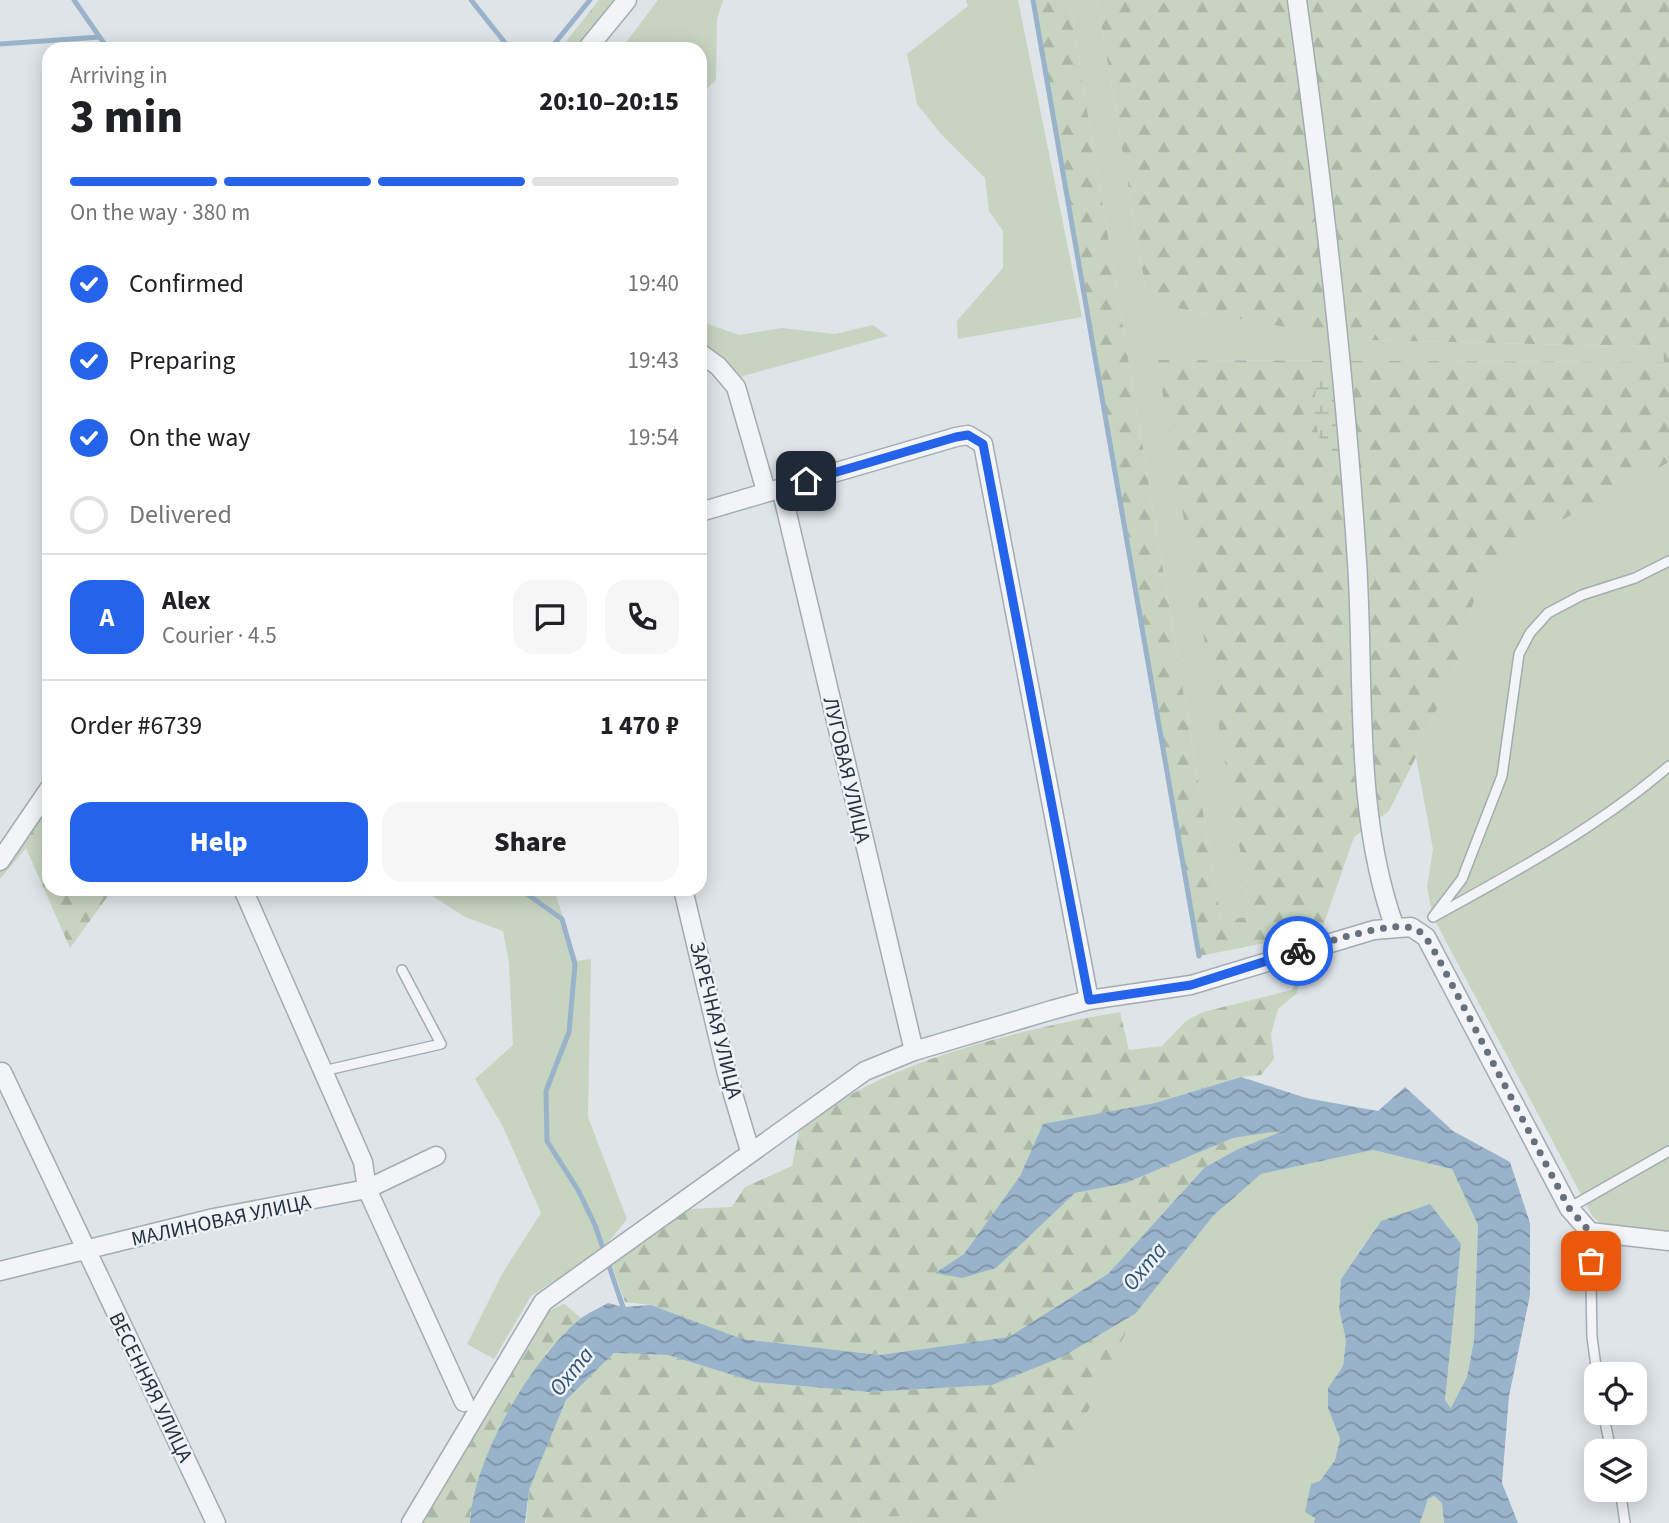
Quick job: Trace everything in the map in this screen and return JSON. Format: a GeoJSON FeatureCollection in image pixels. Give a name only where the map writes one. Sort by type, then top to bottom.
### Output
{"type":"FeatureCollection","features":[{"type":"Feature","properties":{"kind":"street"},"geometry":{"type":"LineString","coordinates":[[593,42],[627,0]]}},
{"type":"Feature","properties":{"kind":"street"},"geometry":{"type":"LineString","coordinates":[[1297,0],[1327,213],[1357,562],[1368,821],[1381,889],[1395,928]]}},
{"type":"Feature","properties":{"kind":"street","name":"ЛУГОВАЯ УЛИЦА"},"geometry":{"type":"LineString","coordinates":[[707,358],[718,366],[736,387],[773,490],[914,1051]]}},
{"type":"Feature","properties":{"kind":"street"},"geometry":{"type":"LineString","coordinates":[[707,510],[956,437],[968,435],[983,444],[1089,1000]]}},
{"type":"Feature","properties":{"kind":"street"},"geometry":{"type":"LineString","coordinates":[[0,861],[42,799]]}},
{"type":"Feature","properties":{"kind":"street"},"geometry":{"type":"LineString","coordinates":[[246,896],[363,1162],[367,1189],[464,1402]]}},
{"type":"Feature","properties":{"kind":"street","name":"ЗАРЕЧНАЯ УЛИЦА"},"geometry":{"type":"LineString","coordinates":[[685,896],[727,1074],[750,1151]]}},
{"type":"Feature","properties":{"kind":"street"},"geometry":{"type":"LineString","coordinates":[[411,1523],[543,1302],[690,1199],[750,1151],[775,1138],[865,1072],[914,1051],[1089,1000],[1191,985],[1374,930],[1416,929],[1436,954],[1569,1208],[1590,1232],[1669,1241]]}},
{"type":"Feature","properties":{"kind":"street","name":"ВЕСЕННЯЯ УЛИЦА"},"geometry":{"type":"LineString","coordinates":[[2,1072],[216,1523]]}},
{"type":"Feature","properties":{"kind":"street","name":"МАЛИНОВАЯ УЛИЦА"},"geometry":{"type":"LineString","coordinates":[[0,1271],[214,1219],[367,1189],[436,1156]]}},
{"type":"Feature","properties":{"kind":"lane"},"geometry":{"type":"LineString","coordinates":[[1669,561],[1635,578],[1583,595],[1559,607],[1548,613],[1530,632],[1520,654],[1502,776],[1462,880],[1433,917],[1549,851],[1643,789],[1669,766]]}},
{"type":"Feature","properties":{"kind":"lane"},"geometry":{"type":"LineString","coordinates":[[323,1072],[441,1044],[402,970]]}},
{"type":"Feature","properties":{"kind":"lane"},"geometry":{"type":"LineString","coordinates":[[1569,1208],[1669,1150]]}},
{"type":"Feature","properties":{"kind":"lane"},"geometry":{"type":"LineString","coordinates":[[1590,1232],[1592,1337],[1595,1362]]}},
{"type":"Feature","properties":{"kind":"lane"},"geometry":{"type":"LineString","coordinates":[[1622,1502],[1625,1523]]}},
{"type":"Feature","properties":{"kind":"green space"},"geometry":{"type":"Polygon","coordinates":[[[599,0],[618,0],[584,42],[566,42],[599,0]]]}},
{"type":"Feature","properties":{"kind":"green space"},"geometry":{"type":"Polygon","coordinates":[[[658,0],[723,0],[717,19],[716,80],[707,88],[707,42],[626,42],[658,0]]]}},
{"type":"Feature","properties":{"kind":"green space"},"geometry":{"type":"Polygon","coordinates":[[[966,0],[1018,0],[1082,317],[958,339],[957,321],[1003,268],[1003,231],[989,211],[985,178],[941,134],[917,104],[907,54],[968,6],[966,0]]]}},
{"type":"Feature","properties":{"kind":"green space"},"geometry":{"type":"Polygon","coordinates":[[[1033,0],[1069,0],[1221,921],[1251,916],[1157,360],[1664,362],[1663,347],[1360,340],[1148,303],[1097,0],[1669,0],[1669,462],[1549,527],[1479,578],[1463,648],[1416,757],[1389,811],[1354,837],[1321,932],[1199,956],[1033,0]]]}},
{"type":"Feature","properties":{"kind":"green space"},"geometry":{"type":"Polygon","coordinates":[[[1069,0],[1097,0],[1148,303],[1360,340],[1663,347],[1664,362],[1158,360],[1251,916],[1221,921],[1069,0]]]}},
{"type":"Feature","properties":{"kind":"green space"},"geometry":{"type":"Polygon","coordinates":[[[707,324],[739,335],[782,328],[835,334],[873,325],[888,336],[725,381],[707,368],[707,324]]]}},
{"type":"Feature","properties":{"kind":"green space"},"geometry":{"type":"Polygon","coordinates":[[[1331,367],[1338,382],[1344,455],[1336,470],[1323,447],[1315,417],[1317,387],[1322,375],[1331,367]]]}},
{"type":"Feature","properties":{"kind":"green space"},"geometry":{"type":"Polygon","coordinates":[[[1669,461],[1669,1236],[1602,1224],[1593,1217],[1433,917],[1427,887],[1433,849],[1416,757],[1463,648],[1479,578],[1547,523],[1669,461]]]}},
{"type":"Feature","properties":{"kind":"green space"},"geometry":{"type":"Polygon","coordinates":[[[42,781],[42,884],[26,848],[0,879],[0,844],[42,781]]]}},
{"type":"Feature","properties":{"kind":"green space"},"geometry":{"type":"Polygon","coordinates":[[[47,896],[108,896],[70,948],[47,896]]]}},
{"type":"Feature","properties":{"kind":"green space"},"geometry":{"type":"Polygon","coordinates":[[[433,896],[556,896],[577,961],[591,959],[588,1117],[627,1219],[603,1249],[531,1296],[494,1359],[467,1344],[502,1274],[541,1213],[502,1125],[475,1079],[513,1045],[509,963],[503,931],[465,917],[433,896]]]}},
{"type":"Feature","properties":{"kind":"green space"},"geometry":{"type":"Polygon","coordinates":[[[1304,963],[1297,993],[1278,1009],[1271,1034],[1274,1059],[1261,1075],[1241,1077],[1155,1103],[1043,1125],[1020,1176],[964,1254],[936,1272],[996,1268],[1075,1193],[1126,1183],[1233,1138],[1290,1129],[1238,1149],[1204,1168],[1109,1273],[1009,1337],[881,1355],[742,1339],[651,1305],[625,1302],[611,1263],[690,1209],[732,1207],[745,1187],[792,1166],[799,1130],[834,1104],[877,1081],[980,1044],[1052,1025],[1120,1012],[1129,1050],[1162,1046],[1186,1021],[1203,1012],[1292,990],[1294,986],[1290,967],[1304,963]]]}},
{"type":"Feature","properties":{"kind":"green space"},"geometry":{"type":"Polygon","coordinates":[[[1373,1150],[1452,1169],[1478,1225],[1474,1340],[1467,1377],[1452,1409],[1445,1400],[1461,1244],[1381,1221],[1341,1279],[1339,1309],[1346,1340],[1343,1366],[1328,1388],[1328,1408],[1340,1439],[1335,1460],[1320,1481],[1314,1523],[994,1523],[1005,1491],[1068,1452],[1135,1314],[1214,1215],[1261,1174],[1373,1150]]]}},
{"type":"Feature","properties":{"kind":"green space"},"geometry":{"type":"Polygon","coordinates":[[[564,1304],[581,1318],[546,1353],[470,1513],[470,1523],[421,1523],[546,1312],[564,1304]]]}},
{"type":"Feature","properties":{"kind":"green space"},"geometry":{"type":"Polygon","coordinates":[[[1135,1314],[1068,1452],[1006,1491],[994,1523],[912,1523],[907,1516],[880,1517],[857,1523],[526,1523],[529,1490],[566,1400],[614,1353],[668,1355],[755,1382],[869,1392],[991,1385],[1062,1357],[1135,1314]]]}},
{"type":"Feature","properties":{"kind":"green space"},"geometry":{"type":"Polygon","coordinates":[[[1434,1496],[1442,1503],[1444,1523],[1420,1523],[1428,1499],[1434,1496]]]}},
{"type":"Feature","properties":{"kind":"green space"},"geometry":{"type":"Polygon","coordinates":[[[907,1516],[912,1523],[858,1523],[880,1517],[907,1516]]]}},
{"type":"Feature","properties":{"kind":"water","name":"Охта"},"geometry":{"type":"Polygon","coordinates":[[[1241,1077],[1306,1098],[1378,1111],[1405,1087],[1453,1131],[1510,1162],[1530,1223],[1530,1295],[1509,1396],[1502,1483],[1518,1523],[1444,1523],[1442,1503],[1434,1496],[1428,1499],[1420,1523],[1314,1523],[1315,1518],[1305,1512],[1311,1484],[1320,1481],[1335,1460],[1340,1439],[1328,1408],[1328,1388],[1343,1366],[1346,1340],[1339,1309],[1341,1279],[1381,1221],[1430,1204],[1461,1244],[1445,1400],[1451,1408],[1467,1377],[1474,1340],[1478,1225],[1452,1169],[1373,1150],[1261,1174],[1214,1215],[1135,1314],[1062,1357],[992,1385],[869,1392],[755,1382],[668,1355],[614,1353],[566,1400],[529,1490],[525,1523],[470,1523],[482,1470],[508,1412],[524,1385],[561,1337],[590,1313],[608,1303],[623,1307],[651,1305],[742,1339],[880,1355],[1009,1337],[1109,1273],[1204,1168],[1238,1149],[1286,1130],[1233,1138],[1126,1183],[1075,1193],[996,1268],[962,1278],[935,1273],[964,1254],[1020,1176],[1043,1124],[1155,1103],[1241,1077]]]}},
{"type":"Feature","properties":{"kind":"waterway"},"geometry":{"type":"LineString","coordinates":[[74,0],[103,42]]}},
{"type":"Feature","properties":{"kind":"waterway"},"geometry":{"type":"LineString","coordinates":[[471,0],[504,42]]}},
{"type":"Feature","properties":{"kind":"waterway"},"geometry":{"type":"LineString","coordinates":[[556,42],[590,0]]}},
{"type":"Feature","properties":{"kind":"waterway"},"geometry":{"type":"LineString","coordinates":[[1033,0],[1199,956]]}},
{"type":"Feature","properties":{"kind":"waterway"},"geometry":{"type":"LineString","coordinates":[[0,44],[100,37]]}},
{"type":"Feature","properties":{"kind":"waterway"},"geometry":{"type":"LineString","coordinates":[[530,896],[562,919],[575,964],[569,1032],[546,1091],[547,1141],[578,1190],[595,1225],[623,1307]]}},
{"type":"Feature","properties":{"kind":"way so far"},"geometry":{"type":"LineString","coordinates":[[1298,951],[1374,930],[1411,927],[1426,937],[1569,1208],[1590,1232],[1591,1261]]}},
{"type":"Feature","properties":{"kind":"route"},"geometry":{"type":"LineString","coordinates":[[806,481],[956,437],[968,435],[983,444],[1089,1000],[1191,985],[1298,951]]}}]}
